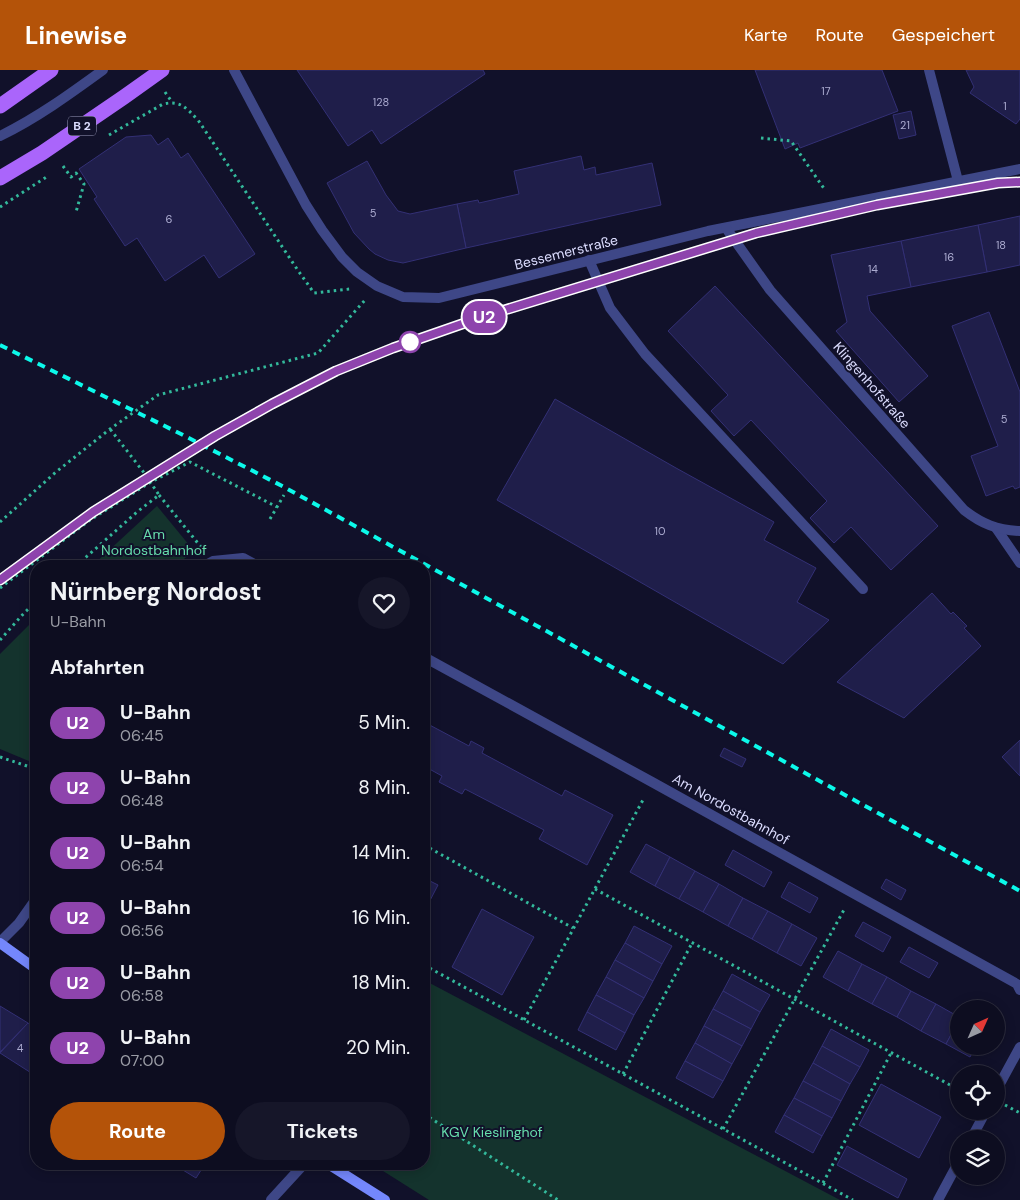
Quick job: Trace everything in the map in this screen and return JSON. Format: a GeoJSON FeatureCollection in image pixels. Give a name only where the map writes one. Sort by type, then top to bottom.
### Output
{"type":"FeatureCollection","features":[{"type":"Feature","properties":{"kind":"main road"},"geometry":{"type":"LineString","coordinates":[[0,106],[51,70]]}},
{"type":"Feature","properties":{"kind":"main road","name":"B 2"},"geometry":{"type":"LineString","coordinates":[[0,178],[42,153],[162,70]]}},
{"type":"Feature","properties":{"kind":"street"},"geometry":{"type":"LineString","coordinates":[[0,136],[31,119],[103,70]]}},
{"type":"Feature","properties":{"kind":"street","name":"Bessemerstraße"},"geometry":{"type":"LineString","coordinates":[[234,70],[306,205],[342,257],[357,272],[377,286],[403,297],[438,298],[708,231],[1020,169]]}},
{"type":"Feature","properties":{"kind":"street"},"geometry":{"type":"LineString","coordinates":[[929,70],[958,181]]}},
{"type":"Feature","properties":{"kind":"street","name":"Klingenhofstraße"},"geometry":{"type":"LineString","coordinates":[[726,228],[770,290],[964,510],[977,520],[996,528],[1020,531]]}},
{"type":"Feature","properties":{"kind":"street"},"geometry":{"type":"LineString","coordinates":[[589,260],[610,308],[644,354],[863,589]]}},
{"type":"Feature","properties":{"kind":"street"},"geometry":{"type":"LineString","coordinates":[[996,528],[1020,563]]}},
{"type":"Feature","properties":{"kind":"street"},"geometry":{"type":"LineString","coordinates":[[231,560],[243,558],[247,560]]}},
{"type":"Feature","properties":{"kind":"street","name":"Am Nordostbahnhof"},"geometry":{"type":"LineString","coordinates":[[430,660],[1017,984],[1020,990]]}},
{"type":"Feature","properties":{"kind":"street"},"geometry":{"type":"LineString","coordinates":[[30,907],[0,942],[30,964]]}},
{"type":"Feature","properties":{"kind":"street"},"geometry":{"type":"LineString","coordinates":[[1005,1074],[1020,1047]]}},
{"type":"Feature","properties":{"kind":"street"},"geometry":{"type":"LineString","coordinates":[[271,1200],[298,1170]]}},
{"type":"Feature","properties":{"kind":"street"},"geometry":{"type":"LineString","coordinates":[[338,1170],[385,1200]]}},
{"type":"Feature","properties":{"kind":"street"},"geometry":{"type":"LineString","coordinates":[[938,1200],[950,1178]]}},
{"type":"Feature","properties":{"kind":"path"},"geometry":{"type":"LineString","coordinates":[[101,139],[163,104],[172,102],[180,104],[198,120],[314,293],[377,286]]}},
{"type":"Feature","properties":{"kind":"path"},"geometry":{"type":"LineString","coordinates":[[761,138],[791,141],[836,206]]}},
{"type":"Feature","properties":{"kind":"path"},"geometry":{"type":"LineString","coordinates":[[0,207],[63,166],[71,177],[76,173],[84,184],[76,212]]}},
{"type":"Feature","properties":{"kind":"path"},"geometry":{"type":"LineString","coordinates":[[0,522],[56,472],[110,429],[158,395],[318,353],[377,286]]}},
{"type":"Feature","properties":{"kind":"path"},"geometry":{"type":"LineString","coordinates":[[110,429],[151,482],[205,560]]}},
{"type":"Feature","properties":{"kind":"path"},"geometry":{"type":"LineString","coordinates":[[37,560],[90,520],[151,482],[190,462],[277,507]]}},
{"type":"Feature","properties":{"kind":"path"},"geometry":{"type":"LineString","coordinates":[[83,560],[159,495]]}},
{"type":"Feature","properties":{"kind":"path"},"geometry":{"type":"LineString","coordinates":[[270,519],[284,495]]}},
{"type":"Feature","properties":{"kind":"path"},"geometry":{"type":"LineString","coordinates":[[0,588],[30,565]]}},
{"type":"Feature","properties":{"kind":"path"},"geometry":{"type":"LineString","coordinates":[[0,640],[30,607]]}},
{"type":"Feature","properties":{"kind":"path"},"geometry":{"type":"LineString","coordinates":[[0,757],[30,767]]}},
{"type":"Feature","properties":{"kind":"path"},"geometry":{"type":"LineString","coordinates":[[524,1020],[652,782]]}},
{"type":"Feature","properties":{"kind":"path"},"geometry":{"type":"LineString","coordinates":[[430,849],[573,928]]}},
{"type":"Feature","properties":{"kind":"path"},"geometry":{"type":"LineString","coordinates":[[595,889],[950,1085]]}},
{"type":"Feature","properties":{"kind":"path"},"geometry":{"type":"LineString","coordinates":[[723,1129],[853,893]]}},
{"type":"Feature","properties":{"kind":"path"},"geometry":{"type":"LineString","coordinates":[[623,1074],[692,943]]}},
{"type":"Feature","properties":{"kind":"path"},"geometry":{"type":"LineString","coordinates":[[430,968],[853,1200]]}},
{"type":"Feature","properties":{"kind":"path"},"geometry":{"type":"LineString","coordinates":[[823,1183],[891,1052]]}},
{"type":"Feature","properties":{"kind":"path"},"geometry":{"type":"LineString","coordinates":[[430,1118],[558,1200]]}},
{"type":"Feature","properties":{"kind":"green space","name":"Am Nordostbahnhof"},"geometry":{"type":"Polygon","coordinates":[[[157,506],[194,551],[183,560],[98,560],[157,506]]]}},
{"type":"Feature","properties":{"kind":"green space"},"geometry":{"type":"Polygon","coordinates":[[[30,624],[30,762],[0,749],[0,654],[30,624]]]}},
{"type":"Feature","properties":{"kind":"green space","name":"KGV Kieslinghof"},"geometry":{"type":"Polygon","coordinates":[[[430,983],[840,1200],[429,1200],[382,1170],[430,1170],[430,983]]]}},
{"type":"Feature","properties":{"kind":"building"},"geometry":{"type":"Polygon","coordinates":[[[297,70],[483,70],[485,74],[381,144],[372,130],[348,146],[297,70]]]}},
{"type":"Feature","properties":{"kind":"building"},"geometry":{"type":"Polygon","coordinates":[[[755,70],[882,70],[898,111],[800,148],[798,143],[785,149],[755,70]]]}},
{"type":"Feature","properties":{"kind":"building"},"geometry":{"type":"Polygon","coordinates":[[[966,70],[1020,70],[1020,119],[1016,124],[970,93],[974,87],[966,70]]]}},
{"type":"Feature","properties":{"kind":"building"},"geometry":{"type":"Polygon","coordinates":[[[911,111],[916,135],[899,139],[893,115],[911,111]]]}},
{"type":"Feature","properties":{"kind":"building"},"geometry":{"type":"Polygon","coordinates":[[[151,135],[158,145],[168,138],[181,158],[188,153],[255,254],[219,278],[204,255],[165,281],[137,238],[125,246],[94,199],[97,197],[79,169],[126,137],[151,135]]]}},
{"type":"Feature","properties":{"kind":"building"},"geometry":{"type":"Polygon","coordinates":[[[581,156],[584,170],[595,167],[596,175],[652,163],[661,205],[466,248],[457,204],[478,200],[479,203],[519,194],[514,171],[581,156]]]}},
{"type":"Feature","properties":{"kind":"building"},"geometry":{"type":"Polygon","coordinates":[[[367,161],[386,195],[398,211],[410,214],[457,204],[466,248],[403,263],[388,260],[369,249],[354,233],[327,183],[367,161]]]}},
{"type":"Feature","properties":{"kind":"building"},"geometry":{"type":"Polygon","coordinates":[[[1020,216],[1020,265],[987,272],[978,225],[1020,216]]]}},
{"type":"Feature","properties":{"kind":"building"},"geometry":{"type":"Polygon","coordinates":[[[978,225],[987,272],[911,287],[901,241],[978,225]]]}},
{"type":"Feature","properties":{"kind":"building"},"geometry":{"type":"Polygon","coordinates":[[[901,241],[911,287],[867,296],[870,311],[928,376],[899,402],[836,331],[847,322],[831,255],[901,241]]]}},
{"type":"Feature","properties":{"kind":"building"},"geometry":{"type":"Polygon","coordinates":[[[715,286],[938,526],[891,570],[851,527],[834,543],[810,518],[827,501],[751,420],[734,436],[711,411],[728,395],[668,331],[715,286]]]}},
{"type":"Feature","properties":{"kind":"building"},"geometry":{"type":"Polygon","coordinates":[[[989,312],[1020,392],[1020,487],[1015,489],[1013,486],[986,496],[971,456],[998,446],[952,326],[989,312]]]}},
{"type":"Feature","properties":{"kind":"building"},"geometry":{"type":"Polygon","coordinates":[[[555,399],[774,522],[764,540],[816,568],[797,602],[829,620],[783,664],[497,500],[555,399]]]}},
{"type":"Feature","properties":{"kind":"building"},"geometry":{"type":"Polygon","coordinates":[[[932,593],[951,614],[953,612],[967,626],[964,628],[981,646],[904,718],[837,682],[932,593]]]}},
{"type":"Feature","properties":{"kind":"building"},"geometry":{"type":"Polygon","coordinates":[[[430,725],[469,746],[471,741],[484,748],[482,753],[562,796],[565,790],[613,815],[587,865],[539,839],[544,830],[465,789],[462,794],[439,782],[442,776],[430,769],[430,725]]]}},
{"type":"Feature","properties":{"kind":"building"},"geometry":{"type":"Polygon","coordinates":[[[1020,740],[1020,776],[1002,757],[1020,740]]]}},
{"type":"Feature","properties":{"kind":"building"},"geometry":{"type":"Polygon","coordinates":[[[724,748],[746,759],[742,767],[720,756],[724,748]]]}},
{"type":"Feature","properties":{"kind":"building"},"geometry":{"type":"Polygon","coordinates":[[[646,844],[670,857],[655,886],[630,872],[646,844]]]}},
{"type":"Feature","properties":{"kind":"building"},"geometry":{"type":"Polygon","coordinates":[[[733,850],[772,872],[764,887],[725,865],[733,850]]]}},
{"type":"Feature","properties":{"kind":"building"},"geometry":{"type":"Polygon","coordinates":[[[670,857],[695,871],[679,899],[655,886],[670,857]]]}},
{"type":"Feature","properties":{"kind":"building"},"geometry":{"type":"Polygon","coordinates":[[[695,871],[719,884],[703,912],[679,899],[695,871]]]}},
{"type":"Feature","properties":{"kind":"building"},"geometry":{"type":"Polygon","coordinates":[[[886,879],[906,890],[901,900],[881,888],[886,879]]]}},
{"type":"Feature","properties":{"kind":"building"},"geometry":{"type":"Polygon","coordinates":[[[430,881],[438,885],[430,900],[430,881]]]}},
{"type":"Feature","properties":{"kind":"building"},"geometry":{"type":"Polygon","coordinates":[[[789,882],[818,898],[810,913],[781,897],[789,882]]]}},
{"type":"Feature","properties":{"kind":"building"},"geometry":{"type":"Polygon","coordinates":[[[719,884],[743,898],[728,926],[703,912],[719,884]]]}},
{"type":"Feature","properties":{"kind":"building"},"geometry":{"type":"Polygon","coordinates":[[[743,898],[768,911],[752,939],[728,926],[743,898]]]}},
{"type":"Feature","properties":{"kind":"building"},"geometry":{"type":"Polygon","coordinates":[[[482,909],[534,937],[502,995],[452,967],[482,909]]]}},
{"type":"Feature","properties":{"kind":"building"},"geometry":{"type":"Polygon","coordinates":[[[768,911],[792,924],[777,953],[752,939],[768,911]]]}},
{"type":"Feature","properties":{"kind":"building"},"geometry":{"type":"Polygon","coordinates":[[[863,922],[891,937],[883,952],[855,936],[863,922]]]}},
{"type":"Feature","properties":{"kind":"building"},"geometry":{"type":"Polygon","coordinates":[[[792,924],[817,938],[801,966],[777,953],[792,924]]]}},
{"type":"Feature","properties":{"kind":"building"},"geometry":{"type":"Polygon","coordinates":[[[634,926],[672,946],[662,964],[625,943],[634,926]]]}},
{"type":"Feature","properties":{"kind":"building"},"geometry":{"type":"Polygon","coordinates":[[[625,943],[662,964],[653,981],[615,960],[625,943]]]}},
{"type":"Feature","properties":{"kind":"building"},"geometry":{"type":"Polygon","coordinates":[[[909,947],[938,963],[929,978],[900,962],[909,947]]]}},
{"type":"Feature","properties":{"kind":"building"},"geometry":{"type":"Polygon","coordinates":[[[838,951],[862,964],[848,991],[823,977],[838,951]]]}},
{"type":"Feature","properties":{"kind":"building"},"geometry":{"type":"Polygon","coordinates":[[[615,960],[653,981],[644,998],[606,977],[615,960]]]}},
{"type":"Feature","properties":{"kind":"building"},"geometry":{"type":"Polygon","coordinates":[[[862,964],[887,977],[872,1004],[848,991],[862,964]]]}},
{"type":"Feature","properties":{"kind":"building"},"geometry":{"type":"Polygon","coordinates":[[[732,974],[770,995],[760,1012],[723,991],[732,974]]]}},
{"type":"Feature","properties":{"kind":"building"},"geometry":{"type":"Polygon","coordinates":[[[606,977],[644,998],[634,1015],[596,995],[606,977]]]}},
{"type":"Feature","properties":{"kind":"building"},"geometry":{"type":"Polygon","coordinates":[[[887,977],[911,991],[897,1017],[872,1004],[887,977]]]}},
{"type":"Feature","properties":{"kind":"building"},"geometry":{"type":"Polygon","coordinates":[[[723,991],[760,1012],[751,1029],[713,1009],[723,991]]]}},
{"type":"Feature","properties":{"kind":"building"},"geometry":{"type":"Polygon","coordinates":[[[911,991],[936,1004],[921,1031],[897,1017],[911,991]]]}},
{"type":"Feature","properties":{"kind":"building"},"geometry":{"type":"Polygon","coordinates":[[[596,995],[634,1015],[625,1033],[587,1012],[596,995]]]}},
{"type":"Feature","properties":{"kind":"building"},"geometry":{"type":"Polygon","coordinates":[[[936,1004],[950,1012],[950,1037],[946,1044],[921,1031],[936,1004]]]}},
{"type":"Feature","properties":{"kind":"building"},"geometry":{"type":"Polygon","coordinates":[[[0,1006],[28,1023],[0,1052],[0,1006]]]}},
{"type":"Feature","properties":{"kind":"building"},"geometry":{"type":"Polygon","coordinates":[[[713,1009],[751,1029],[742,1046],[704,1026],[713,1009]]]}},
{"type":"Feature","properties":{"kind":"building"},"geometry":{"type":"Polygon","coordinates":[[[587,1012],[625,1033],[616,1050],[578,1030],[587,1012]]]}},
{"type":"Feature","properties":{"kind":"building"},"geometry":{"type":"Polygon","coordinates":[[[28,1023],[30,1024],[30,1072],[0,1053],[28,1023]]]}},
{"type":"Feature","properties":{"kind":"building"},"geometry":{"type":"Polygon","coordinates":[[[704,1026],[742,1046],[732,1064],[695,1043],[704,1026]]]}},
{"type":"Feature","properties":{"kind":"building"},"geometry":{"type":"Polygon","coordinates":[[[831,1029],[869,1050],[860,1067],[822,1046],[831,1029]]]}},
{"type":"Feature","properties":{"kind":"building"},"geometry":{"type":"Polygon","coordinates":[[[950,1037],[950,1046],[946,1044],[950,1037]]]}},
{"type":"Feature","properties":{"kind":"building"},"geometry":{"type":"Polygon","coordinates":[[[695,1043],[732,1064],[723,1081],[685,1061],[695,1043]]]}},
{"type":"Feature","properties":{"kind":"building"},"geometry":{"type":"Polygon","coordinates":[[[822,1046],[860,1067],[850,1084],[813,1063],[822,1046]]]}},
{"type":"Feature","properties":{"kind":"building"},"geometry":{"type":"Polygon","coordinates":[[[685,1061],[723,1081],[713,1098],[676,1078],[685,1061]]]}},
{"type":"Feature","properties":{"kind":"building"},"geometry":{"type":"Polygon","coordinates":[[[813,1063],[850,1084],[841,1101],[803,1081],[813,1063]]]}},
{"type":"Feature","properties":{"kind":"building"},"geometry":{"type":"Polygon","coordinates":[[[803,1081],[841,1101],[832,1118],[794,1098],[803,1081]]]}},
{"type":"Feature","properties":{"kind":"building"},"geometry":{"type":"Polygon","coordinates":[[[881,1084],[941,1117],[919,1158],[859,1125],[881,1084]]]}},
{"type":"Feature","properties":{"kind":"building"},"geometry":{"type":"Polygon","coordinates":[[[794,1098],[832,1118],[822,1136],[784,1115],[794,1098]]]}},
{"type":"Feature","properties":{"kind":"building"},"geometry":{"type":"Polygon","coordinates":[[[784,1115],[822,1136],[813,1153],[775,1132],[784,1115]]]}},
{"type":"Feature","properties":{"kind":"building"},"geometry":{"type":"Polygon","coordinates":[[[847,1146],[907,1179],[898,1198],[837,1165],[847,1146]]]}},
{"type":"Feature","properties":{"kind":"building"},"geometry":{"type":"Polygon","coordinates":[[[183,1170],[201,1170],[196,1178],[183,1170]]]}},
{"type":"Feature","properties":{"kind":"railway"},"geometry":{"type":"LineString","coordinates":[[0,345],[284,487],[417,560]]}},
{"type":"Feature","properties":{"kind":"railway"},"geometry":{"type":"LineString","coordinates":[[430,567],[1020,891]]}},
{"type":"Feature","properties":{"kind":"metro line","name":"U2"},"geometry":{"type":"LineString","coordinates":[[0,580],[93,512],[215,436],[336,371],[393,348],[485,316],[756,233],[877,205],[998,183],[1020,182]]}}]}
